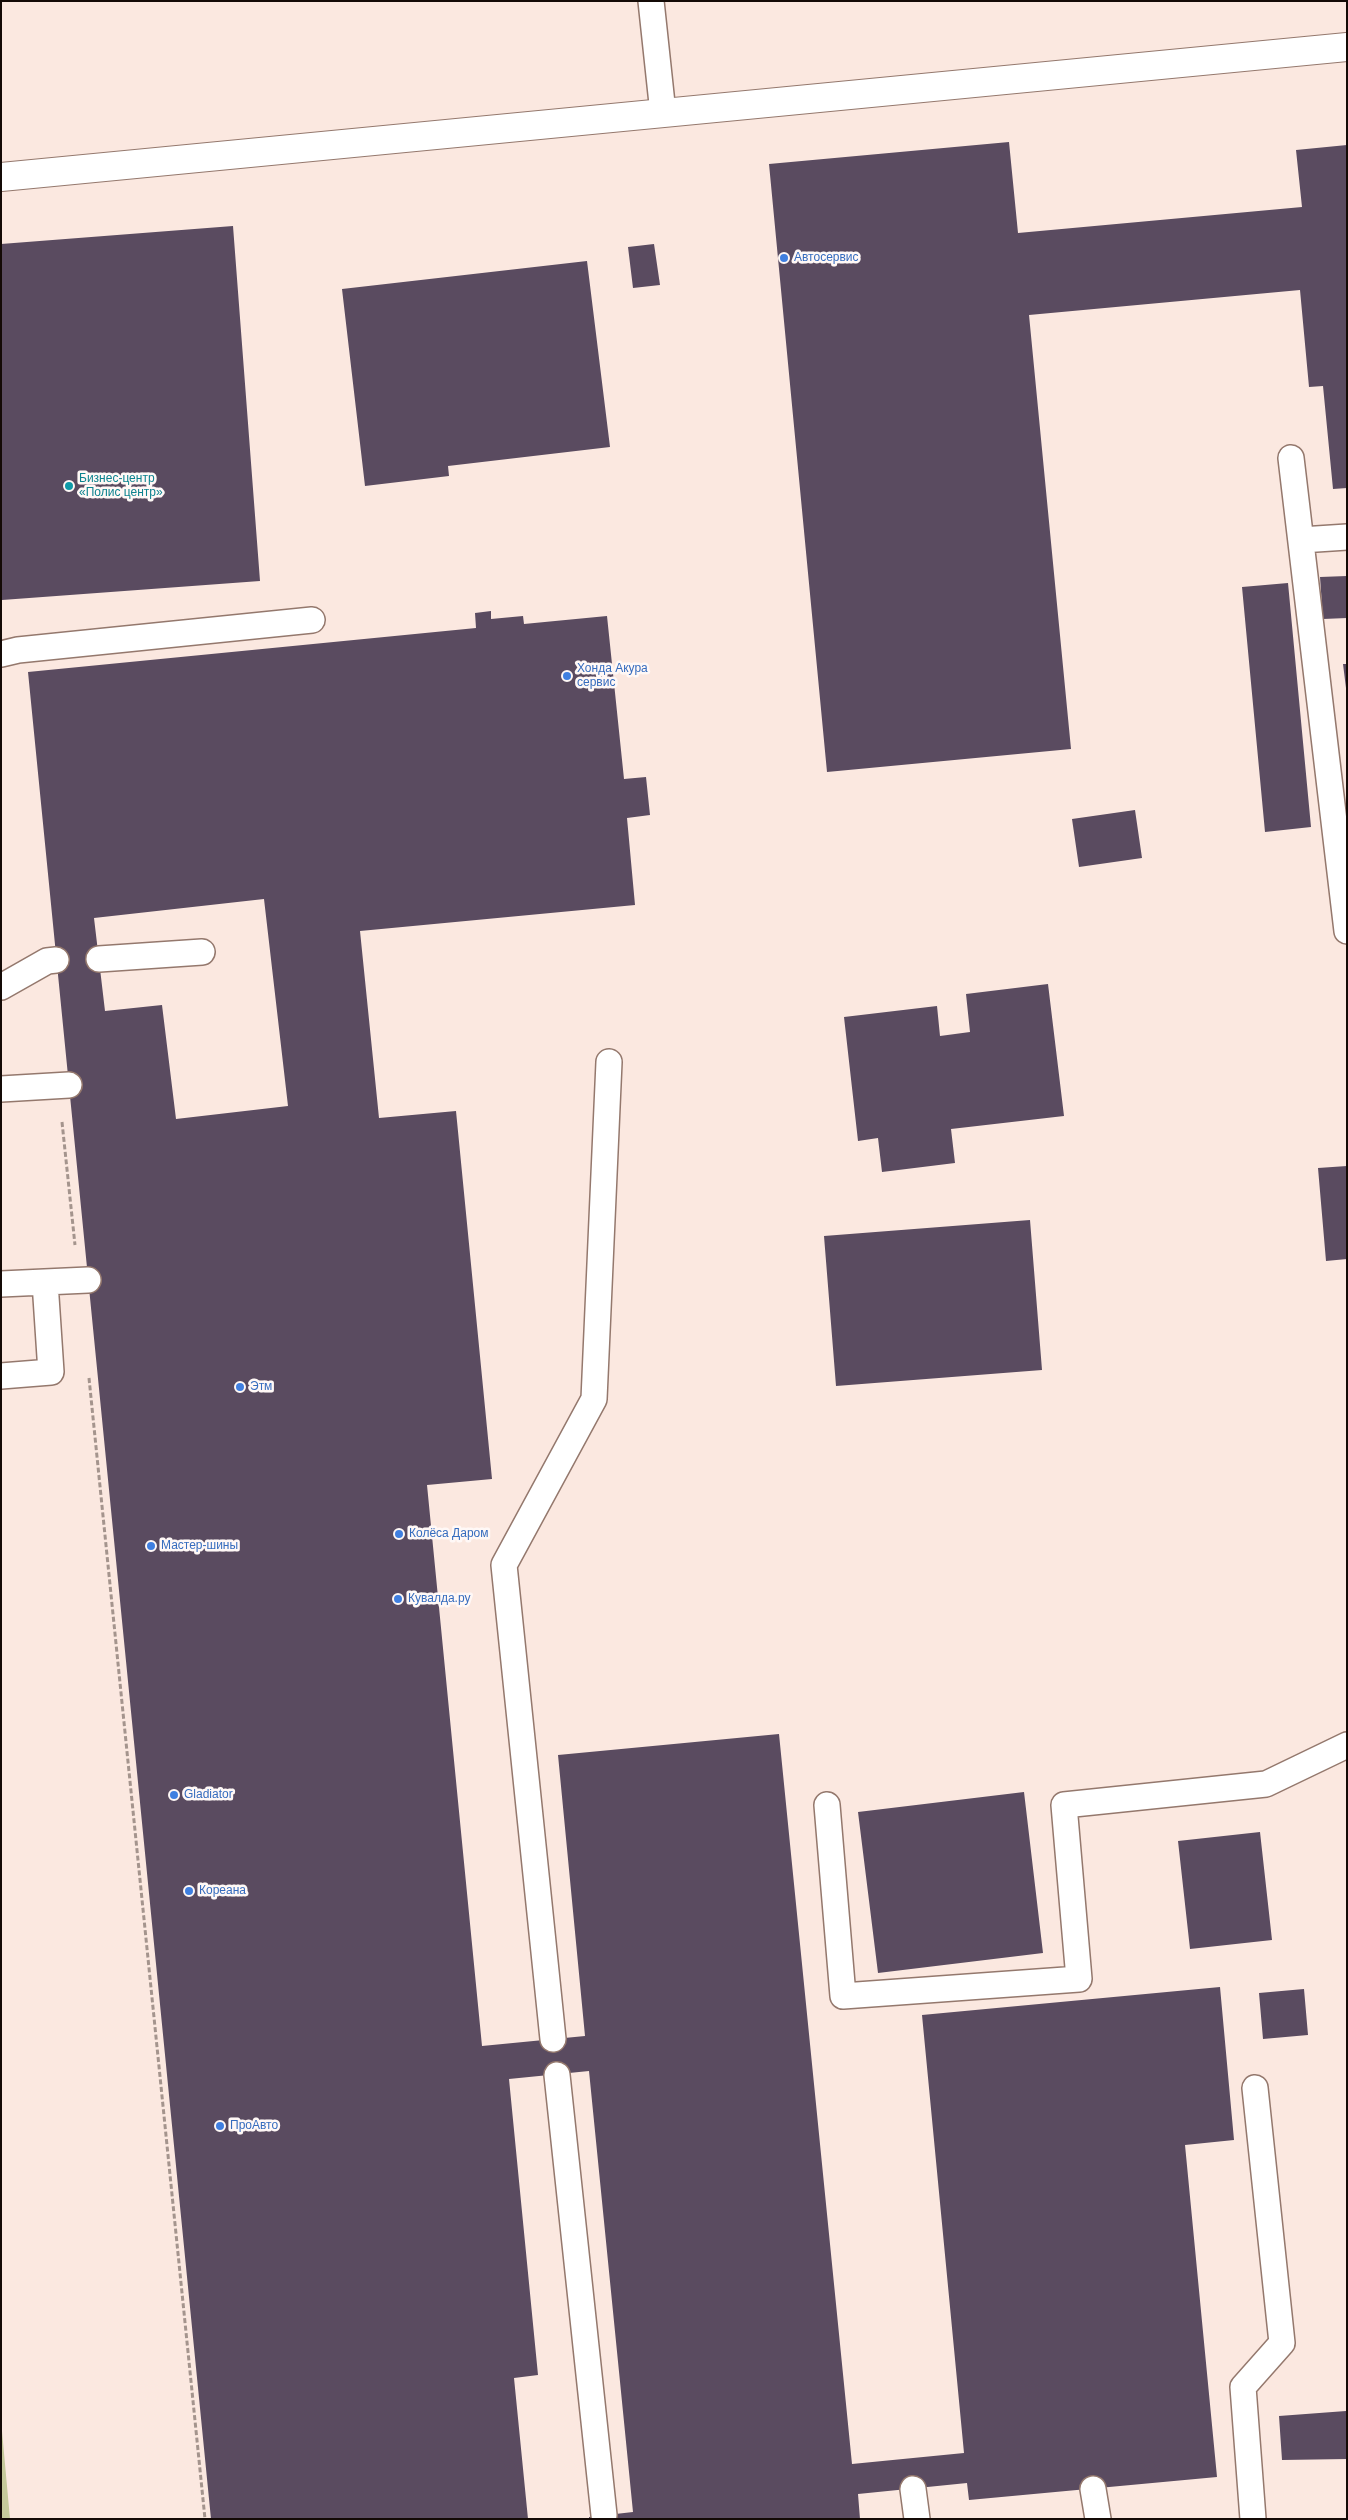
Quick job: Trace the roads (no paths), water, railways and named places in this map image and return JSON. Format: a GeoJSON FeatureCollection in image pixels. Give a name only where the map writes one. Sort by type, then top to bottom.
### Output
{"type":"FeatureCollection","features":[{"type":"Feature","properties":{"kind":"street"},"geometry":{"type":"LineString","coordinates":[[1,177],[1347,47]]}},
{"type":"Feature","properties":{"kind":"lane"},"geometry":{"type":"LineString","coordinates":[[651,1],[663,113]]}},
{"type":"Feature","properties":{"kind":"lane"},"geometry":{"type":"LineString","coordinates":[[1291,458],[1347,931]]}},
{"type":"Feature","properties":{"kind":"lane"},"geometry":{"type":"LineString","coordinates":[[1301,540],[1347,537]]}},
{"type":"Feature","properties":{"kind":"lane"},"geometry":{"type":"LineString","coordinates":[[1,654],[18,650],[312,620]]}},
{"type":"Feature","properties":{"kind":"lane"},"geometry":{"type":"LineString","coordinates":[[99,959],[202,952]]}},
{"type":"Feature","properties":{"kind":"lane"},"geometry":{"type":"LineString","coordinates":[[1,987],[47,961],[56,960]]}},
{"type":"Feature","properties":{"kind":"lane"},"geometry":{"type":"LineString","coordinates":[[553,2039],[504,1565],[594,1399],[609,1062]]}},
{"type":"Feature","properties":{"kind":"lane"},"geometry":{"type":"LineString","coordinates":[[1,1089],[64,1085]]}},
{"type":"Feature","properties":{"kind":"lane"},"geometry":{"type":"LineString","coordinates":[[1,1284],[84,1280]]}},
{"type":"Feature","properties":{"kind":"lane"},"geometry":{"type":"LineString","coordinates":[[1,1376],[51,1372],[45,1282]]}},
{"type":"Feature","properties":{"kind":"lane"},"geometry":{"type":"LineString","coordinates":[[827,1805],[843,1996],[1080,1979],[1064,1805],[1266,1784],[1347,1745]]}},
{"type":"Feature","properties":{"kind":"lane"},"geometry":{"type":"LineString","coordinates":[[557,2075],[604,2515]]}},
{"type":"Feature","properties":{"kind":"lane"},"geometry":{"type":"LineString","coordinates":[[1253,2519],[1243,2387],[1282,2343],[1255,2088]]}},
{"type":"Feature","properties":{"kind":"lane"},"geometry":{"type":"LineString","coordinates":[[913,2489],[916,2519]]}},
{"type":"Feature","properties":{"kind":"lane"},"geometry":{"type":"LineString","coordinates":[[1093,2489],[1098,2519]]}},
{"type":"Feature","properties":{"kind":"place","name":"Автосервис"},"geometry":{"type":"Point","coordinates":[784,258]}},
{"type":"Feature","properties":{"kind":"place","name":"Бизнес-центр «Полис центр»"},"geometry":{"type":"Point","coordinates":[69,486]}},
{"type":"Feature","properties":{"kind":"place","name":"Хонда Акура сервис"},"geometry":{"type":"Point","coordinates":[567,676]}},
{"type":"Feature","properties":{"kind":"place","name":"Этм"},"geometry":{"type":"Point","coordinates":[240,1387]}},
{"type":"Feature","properties":{"kind":"place","name":"Колёса Даром"},"geometry":{"type":"Point","coordinates":[399,1534]}},
{"type":"Feature","properties":{"kind":"place","name":"Мастер-шины"},"geometry":{"type":"Point","coordinates":[151,1546]}},
{"type":"Feature","properties":{"kind":"place","name":"Кувалда.ру"},"geometry":{"type":"Point","coordinates":[398,1599]}},
{"type":"Feature","properties":{"kind":"place","name":"Gladiator"},"geometry":{"type":"Point","coordinates":[174,1795]}},
{"type":"Feature","properties":{"kind":"place","name":"Кореана"},"geometry":{"type":"Point","coordinates":[189,1891]}},
{"type":"Feature","properties":{"kind":"place","name":"ПроАвто"},"geometry":{"type":"Point","coordinates":[220,2126]}}]}
